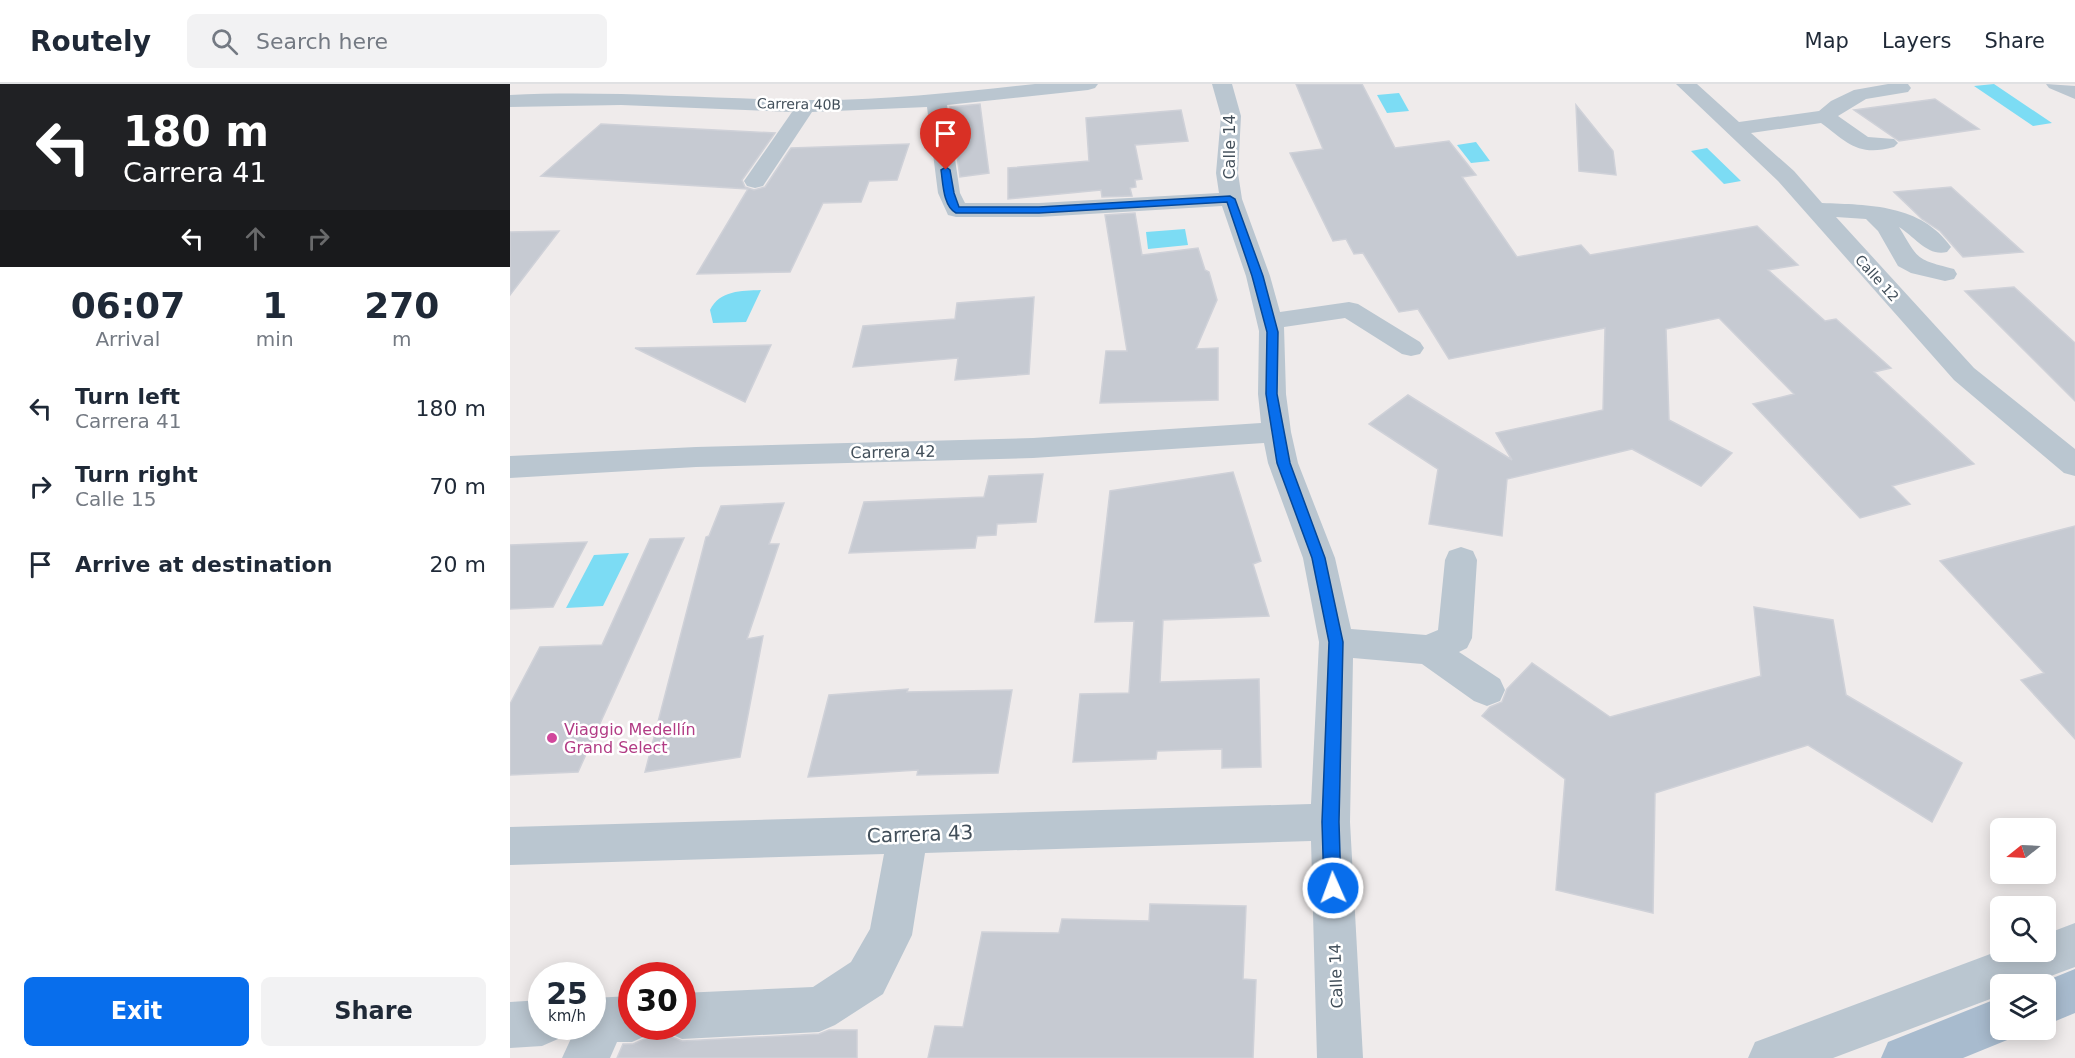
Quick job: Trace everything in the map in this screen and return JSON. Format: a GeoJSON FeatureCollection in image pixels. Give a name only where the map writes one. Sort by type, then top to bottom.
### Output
{"type":"FeatureCollection","features":[{"type":"Feature","properties":{"kind":"main road"},"geometry":{"type":"LineString","coordinates":[[2056,998],[2075,991]]}},
{"type":"Feature","properties":{"kind":"main road"},"geometry":{"type":"LineString","coordinates":[[1904,1058],[1990,1024]]}},
{"type":"Feature","properties":{"kind":"street","name":"Carrera 40B"},"geometry":{"type":"LineString","coordinates":[[510,101],[682,92],[806,106],[936,100],[1088,84]]}},
{"type":"Feature","properties":{"kind":"street","name":"Calle 14"},"geometry":{"type":"LineString","coordinates":[[1222,84],[1231,116],[1227,173],[1230,199],[1258,276],[1272,332],[1272,394],[1276,432],[1283,463],[1319,558],[1336,642],[1330,822],[1340,1058]]}},
{"type":"Feature","properties":{"kind":"street","name":"Calle 12"},"geometry":{"type":"LineString","coordinates":[[1686,84],[1786,176],[1964,374],[2075,465]]}},
{"type":"Feature","properties":{"kind":"street"},"geometry":{"type":"LineString","coordinates":[[2056,84],[2075,93]]}},
{"type":"Feature","properties":{"kind":"street"},"geometry":{"type":"LineString","coordinates":[[1734,129],[1825,116],[1838,105],[1861,94],[1901,88]]}},
{"type":"Feature","properties":{"kind":"street"},"geometry":{"type":"LineString","coordinates":[[936,100],[949,193],[956,210],[1039,210],[1230,199]]}},
{"type":"Feature","properties":{"kind":"street"},"geometry":{"type":"LineString","coordinates":[[755,181],[806,106]]}},
{"type":"Feature","properties":{"kind":"street"},"geometry":{"type":"LineString","coordinates":[[1825,116],[1863,144],[1887,143]]}},
{"type":"Feature","properties":{"kind":"street"},"geometry":{"type":"LineString","coordinates":[[1814,209],[1886,213],[1903,218],[1914,224],[1939,248]]}},
{"type":"Feature","properties":{"kind":"street"},"geometry":{"type":"LineString","coordinates":[[1872,212],[1888,228],[1907,261],[1920,268],[1945,274]]}},
{"type":"Feature","properties":{"kind":"street"},"geometry":{"type":"LineString","coordinates":[[1269,321],[1349,310],[1412,348]]}},
{"type":"Feature","properties":{"kind":"street","name":"Carrera 42"},"geometry":{"type":"LineString","coordinates":[[510,467],[696,457],[1033,448],[1276,432]]}},
{"type":"Feature","properties":{"kind":"street"},"geometry":{"type":"LineString","coordinates":[[1429,650],[1455,638],[1461,560]]}},
{"type":"Feature","properties":{"kind":"street"},"geometry":{"type":"LineString","coordinates":[[1336,642],[1429,650],[1487,690]]}},
{"type":"Feature","properties":{"kind":"street","name":"Carrera 43"},"geometry":{"type":"LineString","coordinates":[[510,846],[1330,822]]}},
{"type":"Feature","properties":{"kind":"street"},"geometry":{"type":"LineString","coordinates":[[696,1015],[819,1009],[867,978],[890,935],[908,834]]}},
{"type":"Feature","properties":{"kind":"street"},"geometry":{"type":"LineString","coordinates":[[1771,1058],[2075,945]]}},
{"type":"Feature","properties":{"kind":"street"},"geometry":{"type":"LineString","coordinates":[[510,1025],[528,1024]]}},
{"type":"Feature","properties":{"kind":"water"},"geometry":{"type":"Polygon","coordinates":[[[1994,84],[2052,123],[2033,126],[1974,86],[1994,84]]]}},
{"type":"Feature","properties":{"kind":"water"},"geometry":{"type":"Polygon","coordinates":[[[1399,93],[1409,111],[1387,113],[1377,95],[1399,93]]]}},
{"type":"Feature","properties":{"kind":"water"},"geometry":{"type":"Polygon","coordinates":[[[1476,142],[1490,161],[1471,163],[1457,145],[1476,142]]]}},
{"type":"Feature","properties":{"kind":"water"},"geometry":{"type":"Polygon","coordinates":[[[1707,148],[1741,181],[1724,184],[1691,151],[1707,148]]]}},
{"type":"Feature","properties":{"kind":"water"},"geometry":{"type":"Polygon","coordinates":[[[1185,229],[1188,245],[1148,249],[1146,232],[1185,229]]]}},
{"type":"Feature","properties":{"kind":"water"},"geometry":{"type":"Polygon","coordinates":[[[761,290],[746,322],[713,323],[710,310],[719,299],[732,293],[761,290]]]}},
{"type":"Feature","properties":{"kind":"water"},"geometry":{"type":"Polygon","coordinates":[[[629,553],[603,606],[566,608],[594,555],[629,553]]]}},
{"type":"Feature","properties":{"kind":"building"},"geometry":{"type":"Polygon","coordinates":[[[1296,84],[1362,84],[1395,148],[1449,141],[1476,175],[1462,177],[1517,257],[1581,245],[1590,255],[1757,226],[1798,265],[1768,270],[1825,321],[1836,319],[1891,368],[1874,372],[1974,464],[1892,486],[1910,504],[1860,518],[1753,404],[1794,394],[1719,318],[1666,329],[1669,420],[1732,453],[1701,486],[1632,449],[1507,479],[1502,536],[1429,524],[1438,469],[1369,424],[1408,395],[1512,460],[1496,433],[1603,410],[1605,328],[1449,359],[1418,309],[1399,312],[1363,253],[1354,254],[1346,239],[1333,241],[1290,153],[1323,149],[1296,84]]]}},
{"type":"Feature","properties":{"kind":"building"},"geometry":{"type":"Polygon","coordinates":[[[1935,99],[1979,129],[1899,141],[1854,110],[1935,99]]]}},
{"type":"Feature","properties":{"kind":"building"},"geometry":{"type":"Polygon","coordinates":[[[980,104],[989,173],[960,177],[950,107],[980,104]]]}},
{"type":"Feature","properties":{"kind":"building"},"geometry":{"type":"Polygon","coordinates":[[[1576,105],[1613,151],[1616,175],[1579,171],[1576,105]]]}},
{"type":"Feature","properties":{"kind":"building"},"geometry":{"type":"Polygon","coordinates":[[[1181,110],[1188,141],[1135,145],[1142,179],[1135,180],[1136,187],[1130,188],[1132,196],[1102,197],[1101,190],[1008,199],[1008,168],[1089,161],[1086,118],[1181,110]]]}},
{"type":"Feature","properties":{"kind":"building"},"geometry":{"type":"Polygon","coordinates":[[[601,124],[775,133],[742,180],[745,187],[754,190],[765,187],[791,148],[909,144],[897,180],[869,181],[861,202],[823,203],[790,272],[697,274],[748,189],[541,176],[601,124]]]}},
{"type":"Feature","properties":{"kind":"building"},"geometry":{"type":"Polygon","coordinates":[[[1951,187],[2023,252],[1963,257],[1940,231],[1922,219],[1894,192],[1951,187]]]}},
{"type":"Feature","properties":{"kind":"building"},"geometry":{"type":"Polygon","coordinates":[[[1135,213],[1142,255],[1198,248],[1205,270],[1209,272],[1217,300],[1196,349],[1218,348],[1218,400],[1100,403],[1106,351],[1127,351],[1105,215],[1135,213]]]}},
{"type":"Feature","properties":{"kind":"building"},"geometry":{"type":"Polygon","coordinates":[[[559,231],[510,295],[510,232],[559,231]]]}},
{"type":"Feature","properties":{"kind":"building"},"geometry":{"type":"Polygon","coordinates":[[[2014,287],[2075,343],[2075,401],[1965,291],[2014,287]]]}},
{"type":"Feature","properties":{"kind":"building"},"geometry":{"type":"Polygon","coordinates":[[[1034,297],[1029,374],[955,380],[958,358],[853,367],[863,326],[955,319],[957,303],[1034,297]]]}},
{"type":"Feature","properties":{"kind":"building"},"geometry":{"type":"Polygon","coordinates":[[[771,345],[745,402],[635,348],[771,345]]]}},
{"type":"Feature","properties":{"kind":"building"},"geometry":{"type":"Polygon","coordinates":[[[1233,472],[1261,561],[1253,564],[1269,616],[1163,620],[1160,682],[1259,679],[1261,767],[1222,768],[1222,749],[1157,751],[1156,759],[1073,762],[1080,694],[1129,693],[1134,621],[1095,622],[1110,491],[1233,472]]]}},
{"type":"Feature","properties":{"kind":"building"},"geometry":{"type":"Polygon","coordinates":[[[1043,474],[1036,522],[997,524],[996,535],[977,536],[975,548],[849,553],[864,502],[984,497],[989,476],[1043,474]]]}},
{"type":"Feature","properties":{"kind":"building"},"geometry":{"type":"Polygon","coordinates":[[[784,503],[769,544],[779,544],[747,639],[763,636],[740,757],[645,772],[706,537],[709,536],[721,506],[784,503]]]}},
{"type":"Feature","properties":{"kind":"building"},"geometry":{"type":"Polygon","coordinates":[[[2075,526],[2075,739],[2021,680],[2044,673],[1940,561],[2075,526]]]}},
{"type":"Feature","properties":{"kind":"building","name":"Viaggio Medellín Grand Select"},"geometry":{"type":"Polygon","coordinates":[[[684,538],[578,772],[510,775],[510,704],[540,647],[602,645],[650,539],[684,538]]]}},
{"type":"Feature","properties":{"kind":"building"},"geometry":{"type":"Polygon","coordinates":[[[587,542],[553,607],[510,609],[510,545],[587,542]]]}},
{"type":"Feature","properties":{"kind":"building"},"geometry":{"type":"Polygon","coordinates":[[[1754,607],[1833,620],[1846,695],[1962,763],[1932,822],[1808,745],[1655,793],[1653,913],[1556,890],[1565,779],[1482,716],[1490,707],[1502,702],[1507,689],[1532,663],[1610,717],[1761,676],[1754,607]]]}},
{"type":"Feature","properties":{"kind":"building"},"geometry":{"type":"Polygon","coordinates":[[[908,689],[907,692],[1012,690],[998,773],[917,775],[918,770],[808,777],[829,695],[908,689]]]}},
{"type":"Feature","properties":{"kind":"building"},"geometry":{"type":"Polygon","coordinates":[[[1150,904],[1246,906],[1243,979],[1256,980],[1253,1058],[928,1058],[935,1026],[963,1027],[982,932],[1059,933],[1062,919],[1149,921],[1150,904]]]}},
{"type":"Feature","properties":{"kind":"building"},"geometry":{"type":"Polygon","coordinates":[[[857,1030],[857,1058],[617,1058],[623,1044],[633,1044],[642,1040],[682,1041],[857,1030]]]}},
{"type":"Feature","properties":{"kind":"place","name":"Viaggio Medellín Grand Select"},"geometry":{"type":"Point","coordinates":[552,738]}},
{"type":"Feature","properties":{"kind":"route"},"geometry":{"type":"LineString","coordinates":[[946,170],[949,193],[956,210],[1039,210],[1230,199],[1258,276],[1272,332],[1272,394],[1276,432],[1283,463],[1319,558],[1336,642],[1330,822],[1333,888]]}}]}
